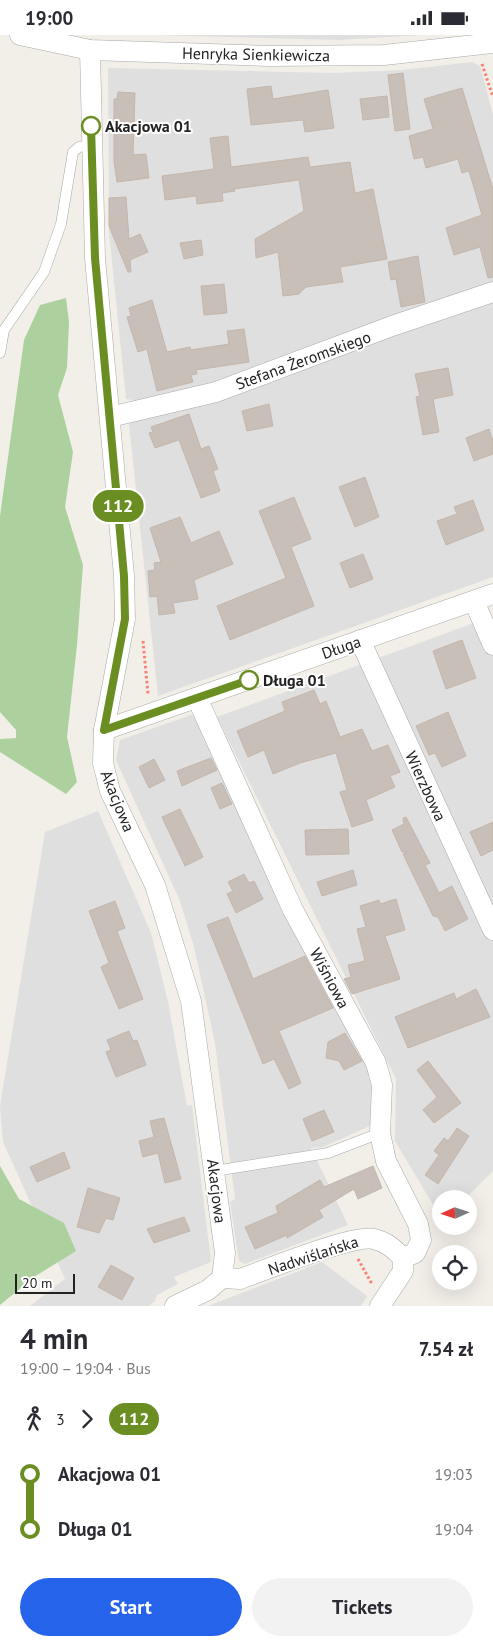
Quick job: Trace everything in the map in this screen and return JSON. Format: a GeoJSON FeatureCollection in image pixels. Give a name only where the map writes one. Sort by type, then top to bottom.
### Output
{"type":"FeatureCollection","features":[{"type":"Feature","properties":{"kind":"street","name":"Henryka Sienkiewicza"},"geometry":{"type":"LineString","coordinates":[[20,35],[77,43],[269,56],[384,55],[493,43]]}},
{"type":"Feature","properties":{"kind":"street","name":"Akacjowa"},"geometry":{"type":"LineString","coordinates":[[77,43],[92,145],[95,258],[124,576],[125,619],[104,730],[103,763],[110,791],[155,885],[191,1001],[225,1253],[222,1277]]}},
{"type":"Feature","properties":{"kind":"street","name":"Stefana Żeromskiego"},"geometry":{"type":"LineString","coordinates":[[110,417],[216,392],[493,292]]}},
{"type":"Feature","properties":{"kind":"street","name":"Długa"},"geometry":{"type":"LineString","coordinates":[[104,730],[493,594]]}},
{"type":"Feature","properties":{"kind":"street"},"geometry":{"type":"LineString","coordinates":[[474,601],[493,645]]}},
{"type":"Feature","properties":{"kind":"street","name":"Wierzbowa"},"geometry":{"type":"LineString","coordinates":[[360,641],[493,931]]}},
{"type":"Feature","properties":{"kind":"street","name":"Wiśniowa"},"geometry":{"type":"LineString","coordinates":[[197,698],[292,910],[376,1063],[382,1085],[380,1133],[386,1161],[418,1224],[420,1232],[421,1240],[414,1253],[403,1258]]}},
{"type":"Feature","properties":{"kind":"street","name":"Nadwiślańska"},"geometry":{"type":"LineString","coordinates":[[222,1277],[240,1279],[350,1240],[372,1238],[390,1244],[403,1258]]}},
{"type":"Feature","properties":{"kind":"street"},"geometry":{"type":"LineString","coordinates":[[380,1306],[403,1271],[403,1258]]}},
{"type":"Feature","properties":{"kind":"street"},"geometry":{"type":"LineString","coordinates":[[175,1306],[208,1290],[222,1277]]}},
{"type":"Feature","properties":{"kind":"lane"},"geometry":{"type":"LineString","coordinates":[[0,353],[4,330],[44,272],[58,232],[73,152],[79,147],[92,145]]}},
{"type":"Feature","properties":{"kind":"lane"},"geometry":{"type":"LineString","coordinates":[[214,1171],[328,1153],[380,1133]]}},
{"type":"Feature","properties":{"kind":"path"},"geometry":{"type":"LineString","coordinates":[[474,60],[481,62],[493,97]]}},
{"type":"Feature","properties":{"kind":"path"},"geometry":{"type":"LineString","coordinates":[[142,639],[148,701],[162,697],[169,708]]}},
{"type":"Feature","properties":{"kind":"shaded area"},"geometry":{"type":"Polygon","coordinates":[[[154,35],[422,35],[340,40],[154,35]]]}},
{"type":"Feature","properties":{"kind":"shaded area"},"geometry":{"type":"Polygon","coordinates":[[[472,62],[480,66],[493,114],[493,283],[152,403],[126,399],[109,232],[108,68],[334,73],[402,70],[472,62]]]}},
{"type":"Feature","properties":{"kind":"shaded area"},"geometry":{"type":"Polygon","coordinates":[[[493,300],[493,577],[158,696],[129,424],[133,419],[493,300]]]}},
{"type":"Feature","properties":{"kind":"shaded area"},"geometry":{"type":"Polygon","coordinates":[[[493,616],[493,1171],[474,1190],[432,1190],[432,1203],[395,1141],[396,1079],[217,717],[493,616]]]}},
{"type":"Feature","properties":{"kind":"shaded area"},"geometry":{"type":"Polygon","coordinates":[[[191,715],[197,717],[377,1085],[372,1125],[323,1147],[311,1148],[348,1225],[245,1264],[239,1261],[230,1202],[235,1199],[215,1043],[194,947],[180,901],[116,760],[120,740],[191,715]]]}},
{"type":"Feature","properties":{"kind":"shaded area"},"geometry":{"type":"Polygon","coordinates":[[[98,811],[151,933],[168,1002],[187,1106],[192,1105],[211,1262],[174,1277],[178,1284],[157,1295],[155,1301],[149,1306],[30,1306],[65,1279],[3,1142],[0,1106],[45,832],[98,811]]]}},
{"type":"Feature","properties":{"kind":"shaded area"},"geometry":{"type":"Polygon","coordinates":[[[322,1262],[367,1296],[361,1306],[208,1306],[322,1262]]]}},
{"type":"Feature","properties":{"kind":"green space"},"geometry":{"type":"Polygon","coordinates":[[[66,298],[69,322],[67,368],[58,395],[73,452],[65,507],[83,565],[67,737],[77,782],[66,794],[0,752],[0,739],[16,738],[16,730],[0,712],[0,516],[24,340],[40,305],[66,298]]]}},
{"type":"Feature","properties":{"kind":"green space"},"geometry":{"type":"Polygon","coordinates":[[[0,1166],[19,1199],[64,1223],[76,1251],[34,1277],[0,1305],[0,1166]]]}},
{"type":"Feature","properties":{"kind":"building"},"geometry":{"type":"Polygon","coordinates":[[[403,73],[410,129],[395,131],[388,75],[403,73]]]}},
{"type":"Feature","properties":{"kind":"building"},"geometry":{"type":"Polygon","coordinates":[[[271,86],[273,99],[328,90],[334,128],[305,132],[303,120],[251,125],[247,89],[271,86]]]}},
{"type":"Feature","properties":{"kind":"building"},"geometry":{"type":"Polygon","coordinates":[[[462,88],[493,189],[493,277],[488,278],[480,247],[454,255],[446,228],[482,215],[469,171],[462,173],[458,159],[426,168],[423,157],[414,159],[409,136],[433,129],[424,99],[462,88]]]}},
{"type":"Feature","properties":{"kind":"building"},"geometry":{"type":"Polygon","coordinates":[[[118,92],[135,93],[133,155],[146,154],[149,178],[117,182],[114,161],[114,99],[117,99],[118,92]]]}},
{"type":"Feature","properties":{"kind":"building"},"geometry":{"type":"Polygon","coordinates":[[[387,96],[389,117],[363,120],[360,99],[387,96]]]}},
{"type":"Feature","properties":{"kind":"building"},"geometry":{"type":"Polygon","coordinates":[[[228,136],[231,167],[308,157],[310,167],[350,162],[355,193],[373,189],[387,259],[340,267],[343,282],[306,287],[299,294],[283,296],[278,252],[256,258],[255,239],[304,211],[299,180],[234,189],[235,191],[222,193],[223,201],[197,204],[196,196],[165,200],[162,176],[214,169],[210,138],[228,136]]]}},
{"type":"Feature","properties":{"kind":"building"},"geometry":{"type":"Polygon","coordinates":[[[126,197],[129,239],[140,234],[148,252],[130,260],[131,272],[128,272],[109,226],[109,198],[126,197]]]}},
{"type":"Feature","properties":{"kind":"building"},"geometry":{"type":"Polygon","coordinates":[[[201,240],[203,255],[184,259],[180,243],[201,240]]]}},
{"type":"Feature","properties":{"kind":"building"},"geometry":{"type":"Polygon","coordinates":[[[418,256],[425,302],[401,307],[396,279],[391,280],[388,262],[418,256]]]}},
{"type":"Feature","properties":{"kind":"building"},"geometry":{"type":"Polygon","coordinates":[[[224,284],[227,313],[204,315],[201,286],[224,284]]]}},
{"type":"Feature","properties":{"kind":"building"},"geometry":{"type":"Polygon","coordinates":[[[152,300],[167,352],[190,347],[191,350],[229,344],[227,331],[244,329],[249,362],[196,370],[197,374],[191,375],[193,382],[157,391],[147,349],[138,352],[127,317],[131,316],[129,308],[152,300]]]}},
{"type":"Feature","properties":{"kind":"building"},"geometry":{"type":"Polygon","coordinates":[[[448,368],[453,395],[433,399],[439,432],[423,435],[416,397],[420,396],[415,374],[448,368]]]}},
{"type":"Feature","properties":{"kind":"building"},"geometry":{"type":"Polygon","coordinates":[[[269,404],[273,426],[247,431],[242,411],[269,404]]]}},
{"type":"Feature","properties":{"kind":"building"},"geometry":{"type":"Polygon","coordinates":[[[189,414],[201,449],[209,446],[218,469],[213,471],[220,491],[201,498],[179,440],[155,448],[149,433],[153,432],[151,427],[189,414]]]}},
{"type":"Feature","properties":{"kind":"building"},"geometry":{"type":"Polygon","coordinates":[[[489,429],[493,441],[493,454],[474,461],[466,438],[489,429]]]}},
{"type":"Feature","properties":{"kind":"building"},"geometry":{"type":"Polygon","coordinates":[[[365,477],[379,517],[355,527],[339,487],[365,477]]]}},
{"type":"Feature","properties":{"kind":"building"},"geometry":{"type":"Polygon","coordinates":[[[294,497],[311,539],[291,547],[314,606],[230,640],[217,606],[286,578],[259,511],[294,497]]]}},
{"type":"Feature","properties":{"kind":"building"},"geometry":{"type":"Polygon","coordinates":[[[473,500],[484,530],[446,545],[437,521],[457,514],[454,507],[473,500]]]}},
{"type":"Feature","properties":{"kind":"building"},"geometry":{"type":"Polygon","coordinates":[[[180,517],[191,543],[219,531],[233,564],[194,580],[198,599],[173,603],[175,613],[159,615],[157,596],[150,597],[148,571],[155,570],[154,563],[161,562],[150,528],[180,517]]]}},
{"type":"Feature","properties":{"kind":"building"},"geometry":{"type":"Polygon","coordinates":[[[363,554],[373,579],[350,588],[340,563],[363,554]]]}},
{"type":"Feature","properties":{"kind":"building"},"geometry":{"type":"Polygon","coordinates":[[[462,640],[476,678],[446,689],[433,651],[462,640]]]}},
{"type":"Feature","properties":{"kind":"building"},"geometry":{"type":"Polygon","coordinates":[[[314,690],[320,704],[326,701],[340,737],[362,729],[372,751],[388,745],[400,772],[390,776],[395,787],[366,800],[373,820],[352,827],[340,792],[347,790],[336,753],[300,763],[273,774],[264,750],[248,757],[237,731],[285,711],[282,702],[314,690]]]}},
{"type":"Feature","properties":{"kind":"building"},"geometry":{"type":"Polygon","coordinates":[[[448,712],[466,756],[442,767],[435,753],[429,755],[416,726],[448,712]]]}},
{"type":"Feature","properties":{"kind":"building"},"geometry":{"type":"Polygon","coordinates":[[[211,758],[217,770],[182,786],[177,771],[211,758]]]}},
{"type":"Feature","properties":{"kind":"building"},"geometry":{"type":"Polygon","coordinates":[[[154,759],[165,780],[149,788],[139,767],[154,759]]]}},
{"type":"Feature","properties":{"kind":"building"},"geometry":{"type":"Polygon","coordinates":[[[222,783],[232,804],[220,809],[211,788],[222,783]]]}},
{"type":"Feature","properties":{"kind":"building"},"geometry":{"type":"Polygon","coordinates":[[[180,809],[203,857],[185,866],[162,817],[180,809]]]}},
{"type":"Feature","properties":{"kind":"building"},"geometry":{"type":"Polygon","coordinates":[[[406,817],[430,863],[425,865],[439,893],[452,886],[468,919],[445,931],[438,917],[433,916],[403,854],[407,852],[402,852],[392,830],[404,824],[403,818],[406,817]]]}},
{"type":"Feature","properties":{"kind":"building"},"geometry":{"type":"Polygon","coordinates":[[[493,822],[493,850],[481,856],[470,832],[493,822]]]}},
{"type":"Feature","properties":{"kind":"building"},"geometry":{"type":"Polygon","coordinates":[[[348,829],[349,854],[306,855],[305,830],[348,829]]]}},
{"type":"Feature","properties":{"kind":"building"},"geometry":{"type":"Polygon","coordinates":[[[353,870],[357,885],[322,896],[317,882],[353,870]]]}},
{"type":"Feature","properties":{"kind":"building"},"geometry":{"type":"Polygon","coordinates":[[[244,874],[249,883],[254,881],[263,899],[236,913],[227,894],[233,891],[228,882],[244,874]]]}},
{"type":"Feature","properties":{"kind":"building"},"geometry":{"type":"Polygon","coordinates":[[[396,899],[405,930],[385,936],[400,979],[352,994],[344,979],[351,977],[348,965],[365,961],[357,929],[366,927],[360,906],[379,900],[380,904],[396,899]]]}},
{"type":"Feature","properties":{"kind":"building"},"geometry":{"type":"Polygon","coordinates":[[[115,901],[125,928],[117,931],[143,999],[119,1009],[101,967],[109,963],[89,911],[115,901]]]}},
{"type":"Feature","properties":{"kind":"building"},"geometry":{"type":"Polygon","coordinates":[[[228,917],[253,979],[305,956],[333,1008],[279,1031],[301,1083],[289,1089],[274,1059],[263,1064],[207,925],[228,917]]]}},
{"type":"Feature","properties":{"kind":"building"},"geometry":{"type":"Polygon","coordinates":[[[476,989],[490,1017],[408,1048],[395,1017],[454,993],[456,999],[476,989]]]}},
{"type":"Feature","properties":{"kind":"building"},"geometry":{"type":"Polygon","coordinates":[[[129,1031],[133,1041],[137,1040],[146,1065],[116,1077],[106,1052],[111,1050],[107,1040],[129,1031]]]}},
{"type":"Feature","properties":{"kind":"building"},"geometry":{"type":"Polygon","coordinates":[[[345,1033],[362,1061],[344,1070],[339,1061],[326,1058],[328,1042],[345,1033]]]}},
{"type":"Feature","properties":{"kind":"building"},"geometry":{"type":"Polygon","coordinates":[[[428,1061],[461,1103],[434,1123],[423,1110],[437,1097],[417,1070],[428,1061]]]}},
{"type":"Feature","properties":{"kind":"building"},"geometry":{"type":"Polygon","coordinates":[[[324,1110],[334,1132],[312,1141],[303,1119],[324,1110]]]}},
{"type":"Feature","properties":{"kind":"building"},"geometry":{"type":"Polygon","coordinates":[[[164,1118],[181,1179],[165,1183],[158,1153],[143,1157],[139,1141],[154,1137],[150,1121],[164,1118]]]}},
{"type":"Feature","properties":{"kind":"building"},"geometry":{"type":"Polygon","coordinates":[[[457,1128],[469,1136],[438,1184],[425,1175],[439,1155],[434,1151],[444,1138],[448,1141],[457,1128]]]}},
{"type":"Feature","properties":{"kind":"building"},"geometry":{"type":"Polygon","coordinates":[[[64,1152],[70,1168],[37,1182],[30,1167],[64,1152]]]}},
{"type":"Feature","properties":{"kind":"building"},"geometry":{"type":"Polygon","coordinates":[[[373,1166],[382,1188],[358,1199],[354,1189],[319,1210],[323,1217],[287,1238],[287,1235],[255,1249],[245,1227],[278,1213],[276,1206],[320,1180],[324,1187],[373,1166]]]}},
{"type":"Feature","properties":{"kind":"building"},"geometry":{"type":"Polygon","coordinates":[[[88,1188],[120,1198],[113,1220],[106,1218],[99,1233],[77,1227],[88,1188]]]}},
{"type":"Feature","properties":{"kind":"building"},"geometry":{"type":"Polygon","coordinates":[[[184,1217],[190,1231],[154,1243],[147,1229],[184,1217]]]}},
{"type":"Feature","properties":{"kind":"building"},"geometry":{"type":"Polygon","coordinates":[[[111,1265],[134,1278],[122,1300],[98,1287],[111,1265]]]}},
{"type":"Feature","properties":{"kind":"bus line","name":"112"},"geometry":{"type":"LineString","coordinates":[[91,126],[95,258],[124,576],[125,619],[104,730],[249,680]]}},
{"type":"Feature","properties":{"kind":"place","name":"Akacjowa 01"},"geometry":{"type":"Point","coordinates":[91,126]}},
{"type":"Feature","properties":{"kind":"place","name":"Długa 01"},"geometry":{"type":"Point","coordinates":[249,680]}}]}
